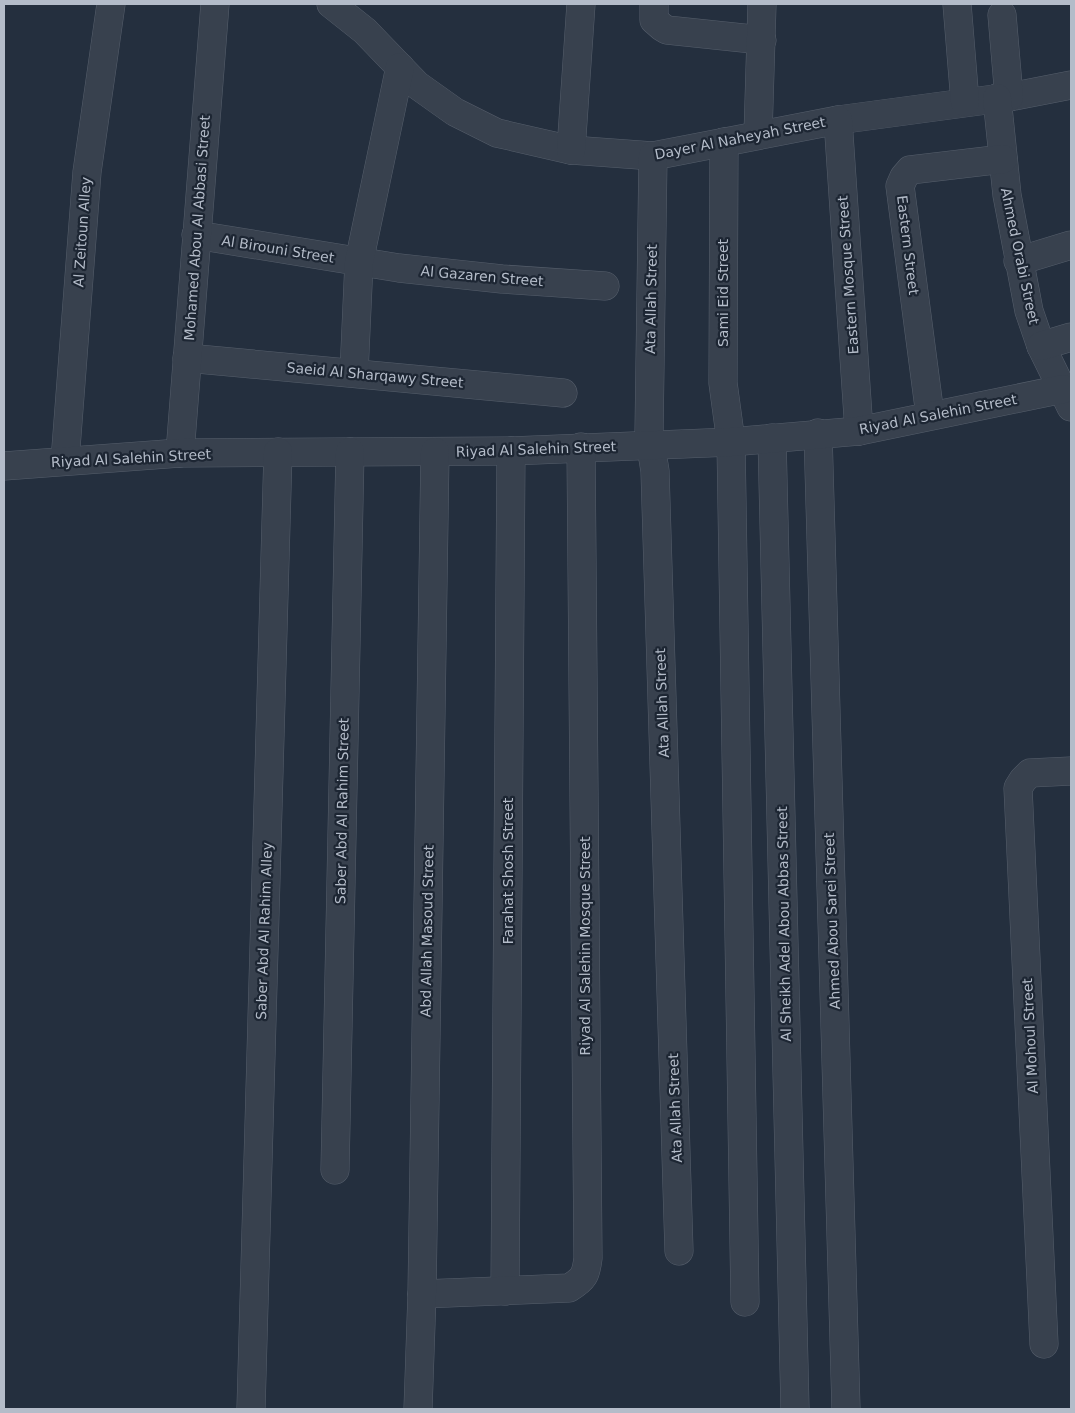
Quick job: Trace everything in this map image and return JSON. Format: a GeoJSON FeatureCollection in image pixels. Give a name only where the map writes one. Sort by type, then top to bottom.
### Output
{"type":"FeatureCollection","features":[{"type":"Feature","properties":{"kind":"street","name":"Al Zeitoun Alley"},"geometry":{"type":"LineString","coordinates":[[65,461],[87,172],[112,4]]}},
{"type":"Feature","properties":{"kind":"street","name":"Mohamed Abou Al Abbasi Street"},"geometry":{"type":"LineString","coordinates":[[180,453],[215,4]]}},
{"type":"Feature","properties":{"kind":"street","name":"Dayer Al Naheyah Street"},"geometry":{"type":"LineString","coordinates":[[331,4],[365,31],[417,85],[455,112],[496,133],[571,150],[653,156],[838,120],[1003,98],[1071,85]]}},
{"type":"Feature","properties":{"kind":"street"},"geometry":{"type":"LineString","coordinates":[[571,150],[581,4]]}},
{"type":"Feature","properties":{"kind":"street"},"geometry":{"type":"LineString","coordinates":[[654,4],[654,20],[667,30],[762,40]]}},
{"type":"Feature","properties":{"kind":"street"},"geometry":{"type":"LineString","coordinates":[[758,135],[762,4]]}},
{"type":"Feature","properties":{"kind":"street"},"geometry":{"type":"LineString","coordinates":[[958,4],[965,102]]}},
{"type":"Feature","properties":{"kind":"street","name":"Ahmed Orabi Street"},"geometry":{"type":"LineString","coordinates":[[1002,14],[1003,159],[1006,195],[1028,311],[1041,346],[1067,398]]}},
{"type":"Feature","properties":{"kind":"street"},"geometry":{"type":"LineString","coordinates":[[354,373],[359,262],[400,67]]}},
{"type":"Feature","properties":{"kind":"street","name":"Eastern Mosque Street"},"geometry":{"type":"LineString","coordinates":[[838,120],[859,431]]}},
{"type":"Feature","properties":{"kind":"street","name":"Sami Eid Street"},"geometry":{"type":"LineString","coordinates":[[724,142],[723,383],[731,442]]}},
{"type":"Feature","properties":{"kind":"street","name":"Ata Allah Street"},"geometry":{"type":"LineString","coordinates":[[653,156],[649,434],[655,471],[679,1251]]}},
{"type":"Feature","properties":{"kind":"street","name":"Eastern Street"},"geometry":{"type":"LineString","coordinates":[[930,415],[900,186],[910,170],[1003,159]]}},
{"type":"Feature","properties":{"kind":"street","name":"Al Birouni Street"},"geometry":{"type":"LineString","coordinates":[[196,235],[359,262]]}},
{"type":"Feature","properties":{"kind":"street"},"geometry":{"type":"LineString","coordinates":[[1018,261],[1071,245]]}},
{"type":"Feature","properties":{"kind":"street","name":"Al Gazaren Street"},"geometry":{"type":"LineString","coordinates":[[359,262],[502,279],[605,286]]}},
{"type":"Feature","properties":{"kind":"street"},"geometry":{"type":"LineString","coordinates":[[1041,346],[1071,337]]}},
{"type":"Feature","properties":{"kind":"street","name":"Saeid Al Sharqawy Street"},"geometry":{"type":"LineString","coordinates":[[187,358],[562,393]]}},
{"type":"Feature","properties":{"kind":"street","name":"Riyad Al Salehin Street"},"geometry":{"type":"LineString","coordinates":[[4,466],[180,453],[511,451],[731,442],[818,433],[859,431],[930,415],[1067,398]]}},
{"type":"Feature","properties":{"kind":"street","name":"Ahmed Abou Sarei Street"},"geometry":{"type":"LineString","coordinates":[[818,433],[846,1409]]}},
{"type":"Feature","properties":{"kind":"street","name":"Al Sheikh Adel Abou Abbas Street"},"geometry":{"type":"LineString","coordinates":[[772,438],[795,1409]]}},
{"type":"Feature","properties":{"kind":"street"},"geometry":{"type":"LineString","coordinates":[[731,442],[745,1302]]}},
{"type":"Feature","properties":{"kind":"street","name":"Riyad Al Salehin Mosque Street"},"geometry":{"type":"LineString","coordinates":[[422,1294],[569,1288],[580,1281],[587,1272],[582,447]]}},
{"type":"Feature","properties":{"kind":"street","name":"Farahat Shosh Street"},"geometry":{"type":"LineString","coordinates":[[505,1291],[511,451]]}},
{"type":"Feature","properties":{"kind":"street","name":"Saber Abd Al Rahim Alley"},"geometry":{"type":"LineString","coordinates":[[251,1409],[278,452]]}},
{"type":"Feature","properties":{"kind":"street","name":"Saber Abd Al Rahim Street"},"geometry":{"type":"LineString","coordinates":[[335,1170],[350,452]]}},
{"type":"Feature","properties":{"kind":"street","name":"Abd Allah Masoud Street"},"geometry":{"type":"LineString","coordinates":[[418,1409],[422,1294],[435,452]]}},
{"type":"Feature","properties":{"kind":"street","name":"Al Mohoul Street"},"geometry":{"type":"LineString","coordinates":[[1044,1344],[1018,788],[1030,773],[1071,771]]}}]}
